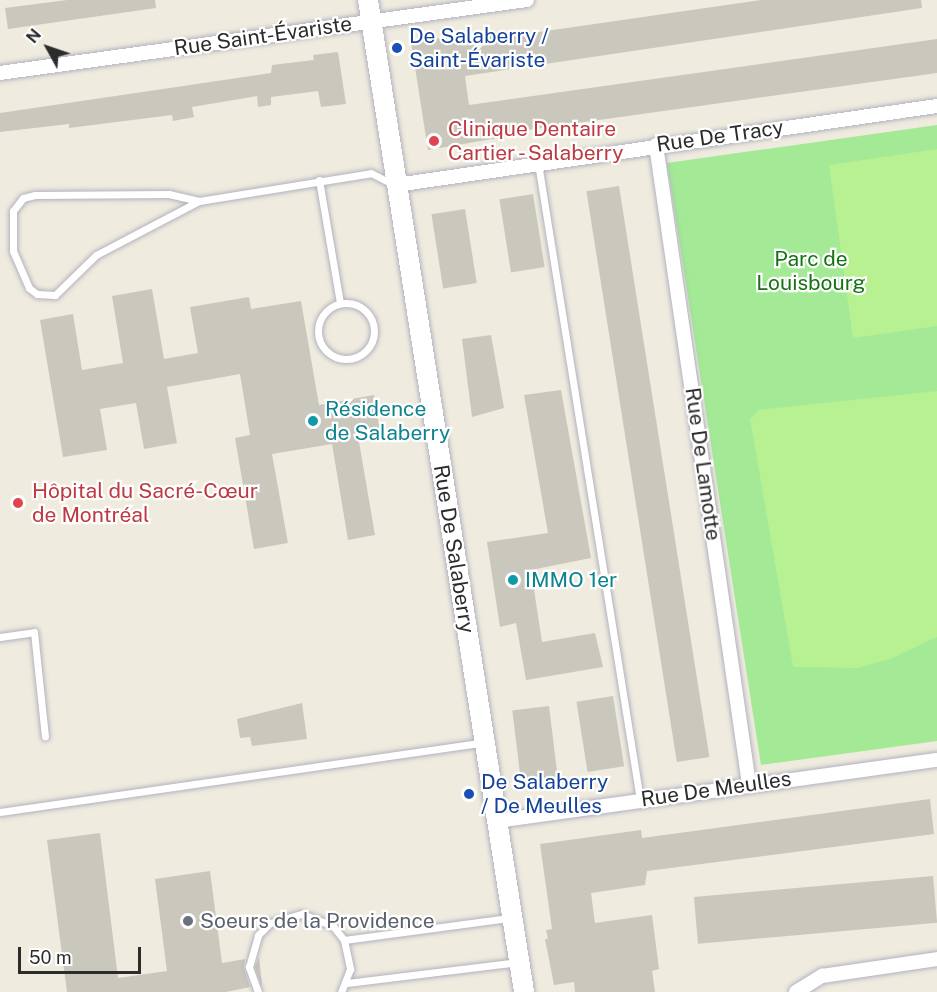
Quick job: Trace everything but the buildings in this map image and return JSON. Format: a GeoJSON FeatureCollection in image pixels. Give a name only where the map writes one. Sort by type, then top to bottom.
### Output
{"type":"FeatureCollection","features":[{"type":"Feature","properties":{"kind":"main road","name":"Rue De Salaberry"},"geometry":{"type":"LineString","coordinates":[[368,0],[524,992]]}},
{"type":"Feature","properties":{"kind":"street","name":"Rue Saint-Évariste"},"geometry":{"type":"LineString","coordinates":[[0,73],[527,0]]}},
{"type":"Feature","properties":{"kind":"street","name":"Rue De Tracy"},"geometry":{"type":"LineString","coordinates":[[396,185],[656,144],[937,106]]}},
{"type":"Feature","properties":{"kind":"street","name":"Rue De Lamotte"},"geometry":{"type":"LineString","coordinates":[[656,144],[749,784]]}},
{"type":"Feature","properties":{"kind":"street","name":"Rue De Meulles"},"geometry":{"type":"LineString","coordinates":[[496,821],[749,784],[937,760]]}},
{"type":"Feature","properties":{"kind":"street"},"geometry":{"type":"LineString","coordinates":[[796,992],[822,976],[937,959]]}},
{"type":"Feature","properties":{"kind":"lane"},"geometry":{"type":"LineString","coordinates":[[538,163],[640,800]]}},
{"type":"Feature","properties":{"kind":"lane"},"geometry":{"type":"LineString","coordinates":[[199,201],[169,194],[35,195],[23,198],[13,211],[13,251],[29,288],[37,294],[55,295],[96,255],[199,201],[371,173],[396,185]]}},
{"type":"Feature","properties":{"kind":"lane"},"geometry":{"type":"LineString","coordinates":[[319,180],[339,303]]}},
{"type":"Feature","properties":{"kind":"lane"},"geometry":{"type":"LineString","coordinates":[[339,303],[365,309],[374,325],[375,334],[367,350],[351,359],[333,356],[325,350],[318,332],[324,314],[339,303]]}},
{"type":"Feature","properties":{"kind":"lane"},"geometry":{"type":"LineString","coordinates":[[0,637],[34,632],[45,736]]}},
{"type":"Feature","properties":{"kind":"lane"},"geometry":{"type":"LineString","coordinates":[[0,812],[484,742]]}},
{"type":"Feature","properties":{"kind":"lane"},"geometry":{"type":"LineString","coordinates":[[258,992],[249,967],[251,951],[270,923],[303,914],[333,926],[344,940],[349,954],[346,983],[341,992]]}},
{"type":"Feature","properties":{"kind":"lane"},"geometry":{"type":"LineString","coordinates":[[344,940],[512,917]]}},
{"type":"Feature","properties":{"kind":"lane"},"geometry":{"type":"LineString","coordinates":[[346,983],[519,961]]}},
{"type":"Feature","properties":{"kind":"green space","name":"Parc de Louisbourg"},"geometry":{"type":"Polygon","coordinates":[[[937,125],[937,741],[761,765],[667,163],[937,125]]]}},
{"type":"Feature","properties":{"kind":"green space"},"geometry":{"type":"Polygon","coordinates":[[[937,149],[937,326],[853,338],[829,165],[937,149]]]}},
{"type":"Feature","properties":{"kind":"green space"},"geometry":{"type":"Polygon","coordinates":[[[937,391],[937,637],[890,659],[857,668],[793,667],[750,419],[758,410],[937,391]]]}},
{"type":"Feature","properties":{"kind":"place","name":"De Salaberry / Saint-Évariste"},"geometry":{"type":"Point","coordinates":[397,48]}},
{"type":"Feature","properties":{"kind":"place","name":"Clinique Dentaire Cartier - Salaberry"},"geometry":{"type":"Point","coordinates":[434,141]}},
{"type":"Feature","properties":{"kind":"place","name":"Résidence de Salaberry"},"geometry":{"type":"Point","coordinates":[313,421]}},
{"type":"Feature","properties":{"kind":"place","name":"Hôpital du Sacré-Cœur de Montréal"},"geometry":{"type":"Point","coordinates":[18,503]}},
{"type":"Feature","properties":{"kind":"place","name":"IMMO 1er"},"geometry":{"type":"Point","coordinates":[513,580]}},
{"type":"Feature","properties":{"kind":"place","name":"De Salaberry / De Meulles"},"geometry":{"type":"Point","coordinates":[469,794]}},
{"type":"Feature","properties":{"kind":"place","name":"Soeurs de la Providence"},"geometry":{"type":"Point","coordinates":[188,921]}}]}
